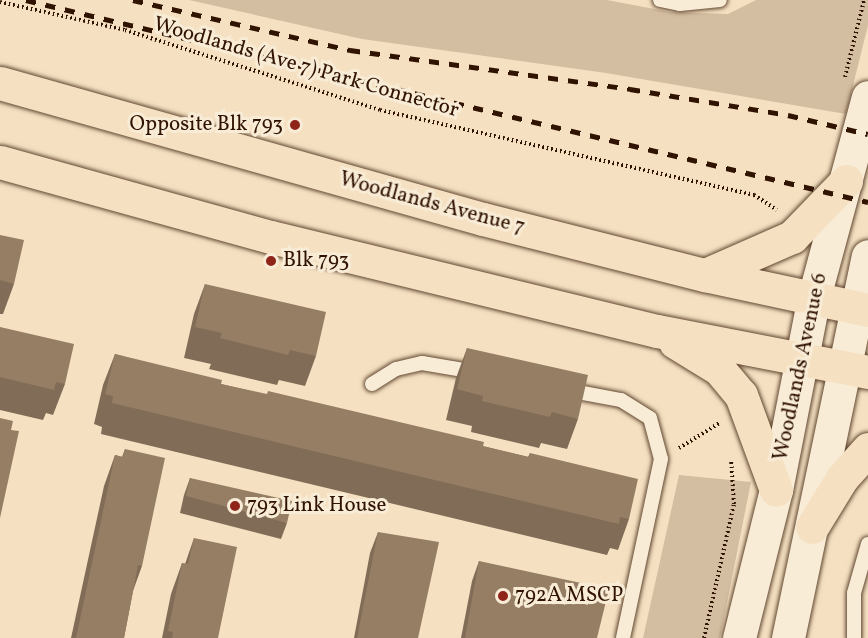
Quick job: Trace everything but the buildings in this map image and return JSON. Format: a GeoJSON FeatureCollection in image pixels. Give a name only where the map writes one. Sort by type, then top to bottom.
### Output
{"type":"FeatureCollection","features":[{"type":"Feature","properties":{"kind":"main road","name":"Woodlands Avenue 7"},"geometry":{"type":"LineString","coordinates":[[0,83],[483,219],[705,275],[863,309]]}},
{"type":"Feature","properties":{"kind":"main road"},"geometry":{"type":"LineString","coordinates":[[0,162],[271,237],[657,331],[858,369]]}},
{"type":"Feature","properties":{"kind":"main road"},"geometry":{"type":"LineString","coordinates":[[705,275],[792,237],[846,181]]}},
{"type":"Feature","properties":{"kind":"main road"},"geometry":{"type":"LineString","coordinates":[[657,331],[719,369],[741,395],[776,490]]}},
{"type":"Feature","properties":{"kind":"main road"},"geometry":{"type":"LineString","coordinates":[[812,527],[842,478],[868,448]]}},
{"type":"Feature","properties":{"kind":"street","name":"Woodlands Avenue 6"},"geometry":{"type":"LineString","coordinates":[[739,638],[776,490],[814,297],[868,97]]}},
{"type":"Feature","properties":{"kind":"street","name":"Woodlands Avenue 6"},"geometry":{"type":"LineString","coordinates":[[788,638],[812,527],[858,369],[868,256]]}},
{"type":"Feature","properties":{"kind":"lane"},"geometry":{"type":"LineString","coordinates":[[660,0],[680,4],[720,0]]}},
{"type":"Feature","properties":{"kind":"lane"},"geometry":{"type":"LineString","coordinates":[[372,384],[396,369],[422,363],[492,376]]}},
{"type":"Feature","properties":{"kind":"lane"},"geometry":{"type":"LineString","coordinates":[[551,387],[621,400],[650,418],[661,459],[623,638]]}},
{"type":"Feature","properties":{"kind":"lane"},"geometry":{"type":"LineString","coordinates":[[854,638],[854,593],[868,544]]}},
{"type":"Feature","properties":{"kind":"path","name":"Woodlands (Ave 7) Park Connector"},"geometry":{"type":"LineString","coordinates":[[0,2],[125,30],[380,110],[754,195],[776,208]]}},
{"type":"Feature","properties":{"kind":"path"},"geometry":{"type":"LineString","coordinates":[[661,459],[725,420],[726,430]]}},
{"type":"Feature","properties":{"kind":"path"},"geometry":{"type":"LineString","coordinates":[[704,638],[734,504],[729,451]]}},
{"type":"Feature","properties":{"kind":"shaded area"},"geometry":{"type":"Polygon","coordinates":[[[189,0],[607,0],[670,12],[728,14],[756,0],[868,0],[868,25],[846,114],[606,73],[362,39],[189,0]]]}},
{"type":"Feature","properties":{"kind":"shaded area"},"geometry":{"type":"Polygon","coordinates":[[[679,475],[751,482],[720,638],[643,638],[679,475]]]}},
{"type":"Feature","properties":{"kind":"railway"},"geometry":{"type":"LineString","coordinates":[[26,0],[868,202]]}},
{"type":"Feature","properties":{"kind":"railway"},"geometry":{"type":"LineString","coordinates":[[133,0],[350,50],[630,89],[788,115],[868,134]]}},
{"type":"Feature","properties":{"kind":"place","name":"Opposite Blk 793"},"geometry":{"type":"Point","coordinates":[295,125]}},
{"type":"Feature","properties":{"kind":"place","name":"Blk 793"},"geometry":{"type":"Point","coordinates":[271,261]}},
{"type":"Feature","properties":{"kind":"place","name":"793 Link House"},"geometry":{"type":"Point","coordinates":[235,506]}},
{"type":"Feature","properties":{"kind":"place","name":"792A MSCP"},"geometry":{"type":"Point","coordinates":[503,596]}}]}
